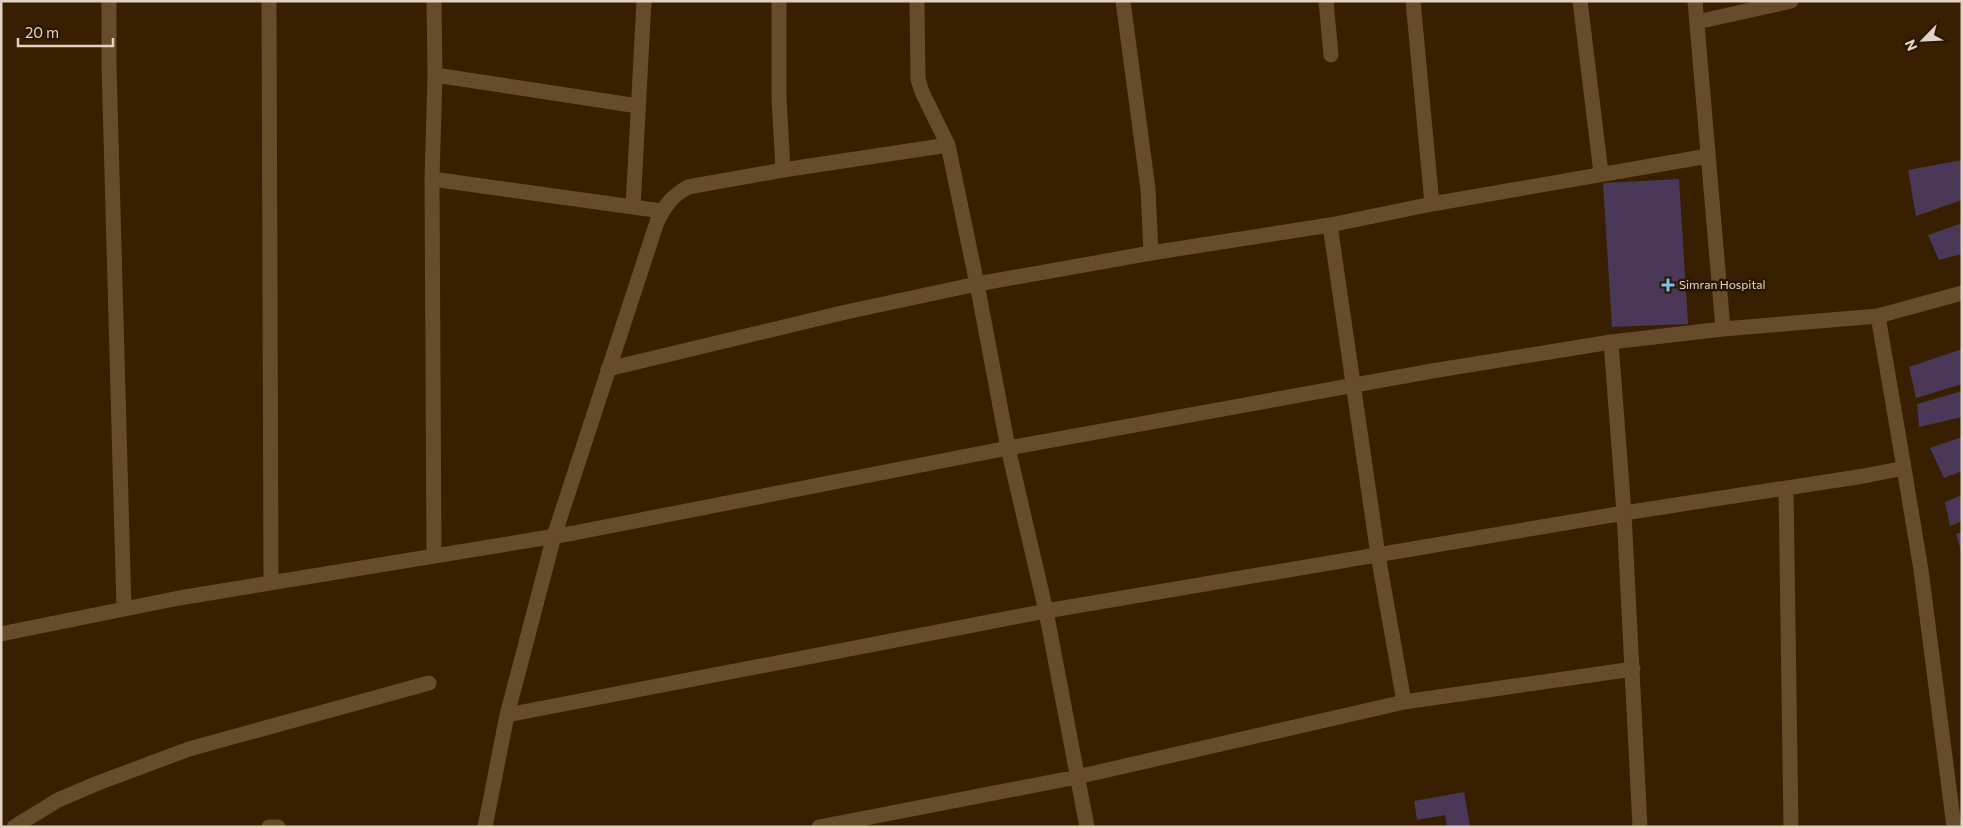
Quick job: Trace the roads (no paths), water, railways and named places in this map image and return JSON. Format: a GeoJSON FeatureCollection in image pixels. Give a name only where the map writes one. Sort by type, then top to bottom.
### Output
{"type":"FeatureCollection","features":[{"type":"Feature","properties":{"kind":"street"},"geometry":{"type":"LineString","coordinates":[[109,1],[109,65],[124,609]]}},
{"type":"Feature","properties":{"kind":"street"},"geometry":{"type":"LineString","coordinates":[[269,1],[272,582]]}},
{"type":"Feature","properties":{"kind":"street"},"geometry":{"type":"LineString","coordinates":[[434,1],[435,75],[432,179],[434,556]]}},
{"type":"Feature","properties":{"kind":"street"},"geometry":{"type":"LineString","coordinates":[[633,207],[644,1]]}},
{"type":"Feature","properties":{"kind":"street"},"geometry":{"type":"LineString","coordinates":[[779,1],[779,98],[783,170]]}},
{"type":"Feature","properties":{"kind":"street"},"geometry":{"type":"LineString","coordinates":[[917,1],[918,79],[922,92],[948,145],[1008,448],[1046,611],[1087,827]]}},
{"type":"Feature","properties":{"kind":"street"},"geometry":{"type":"LineString","coordinates":[[1123,1],[1148,189],[1151,253]]}},
{"type":"Feature","properties":{"kind":"street"},"geometry":{"type":"LineString","coordinates":[[1326,1],[1331,55]]}},
{"type":"Feature","properties":{"kind":"street"},"geometry":{"type":"LineString","coordinates":[[1413,1],[1432,204]]}},
{"type":"Feature","properties":{"kind":"street"},"geometry":{"type":"LineString","coordinates":[[1580,1],[1601,173]]}},
{"type":"Feature","properties":{"kind":"street"},"geometry":{"type":"LineString","coordinates":[[1695,1],[1723,329]]}},
{"type":"Feature","properties":{"kind":"street"},"geometry":{"type":"LineString","coordinates":[[1697,22],[1791,1]]}},
{"type":"Feature","properties":{"kind":"street"},"geometry":{"type":"LineString","coordinates":[[435,75],[638,106]]}},
{"type":"Feature","properties":{"kind":"street"},"geometry":{"type":"LineString","coordinates":[[485,827],[507,715],[554,536],[608,369],[666,204],[676,194],[688,187],[783,170],[948,145]]}},
{"type":"Feature","properties":{"kind":"street"},"geometry":{"type":"LineString","coordinates":[[608,369],[846,312],[977,284],[1151,253],[1330,225],[1601,173],[1708,156]]}},
{"type":"Feature","properties":{"kind":"street"},"geometry":{"type":"LineString","coordinates":[[432,179],[662,211]]}},
{"type":"Feature","properties":{"kind":"street"},"geometry":{"type":"LineString","coordinates":[[1330,225],[1378,555],[1404,702]]}},
{"type":"Feature","properties":{"kind":"street"},"geometry":{"type":"LineString","coordinates":[[1,634],[272,582],[554,536],[1008,448],[1432,371],[1610,342],[1723,329],[1878,316],[1962,293]]}},
{"type":"Feature","properties":{"kind":"street"},"geometry":{"type":"LineString","coordinates":[[1878,316],[1921,570],[1954,827]]}},
{"type":"Feature","properties":{"kind":"street"},"geometry":{"type":"LineString","coordinates":[[1610,342],[1624,513],[1640,827]]}},
{"type":"Feature","properties":{"kind":"street"},"geometry":{"type":"LineString","coordinates":[[507,715],[1046,611],[1624,513],[1904,468]]}},
{"type":"Feature","properties":{"kind":"street"},"geometry":{"type":"LineString","coordinates":[[1786,488],[1791,827]]}},
{"type":"Feature","properties":{"kind":"street"},"geometry":{"type":"LineString","coordinates":[[819,827],[1077,777],[1404,702],[1633,669]]}},
{"type":"Feature","properties":{"kind":"street"},"geometry":{"type":"LineString","coordinates":[[14,827],[58,800],[189,749],[429,683]]}},
{"type":"Feature","properties":{"kind":"street"},"geometry":{"type":"LineString","coordinates":[[269,827],[278,827]]}},
{"type":"Feature","properties":{"kind":"place","name":"Simran Hospital"},"geometry":{"type":"Point","coordinates":[1668,285]}}]}
